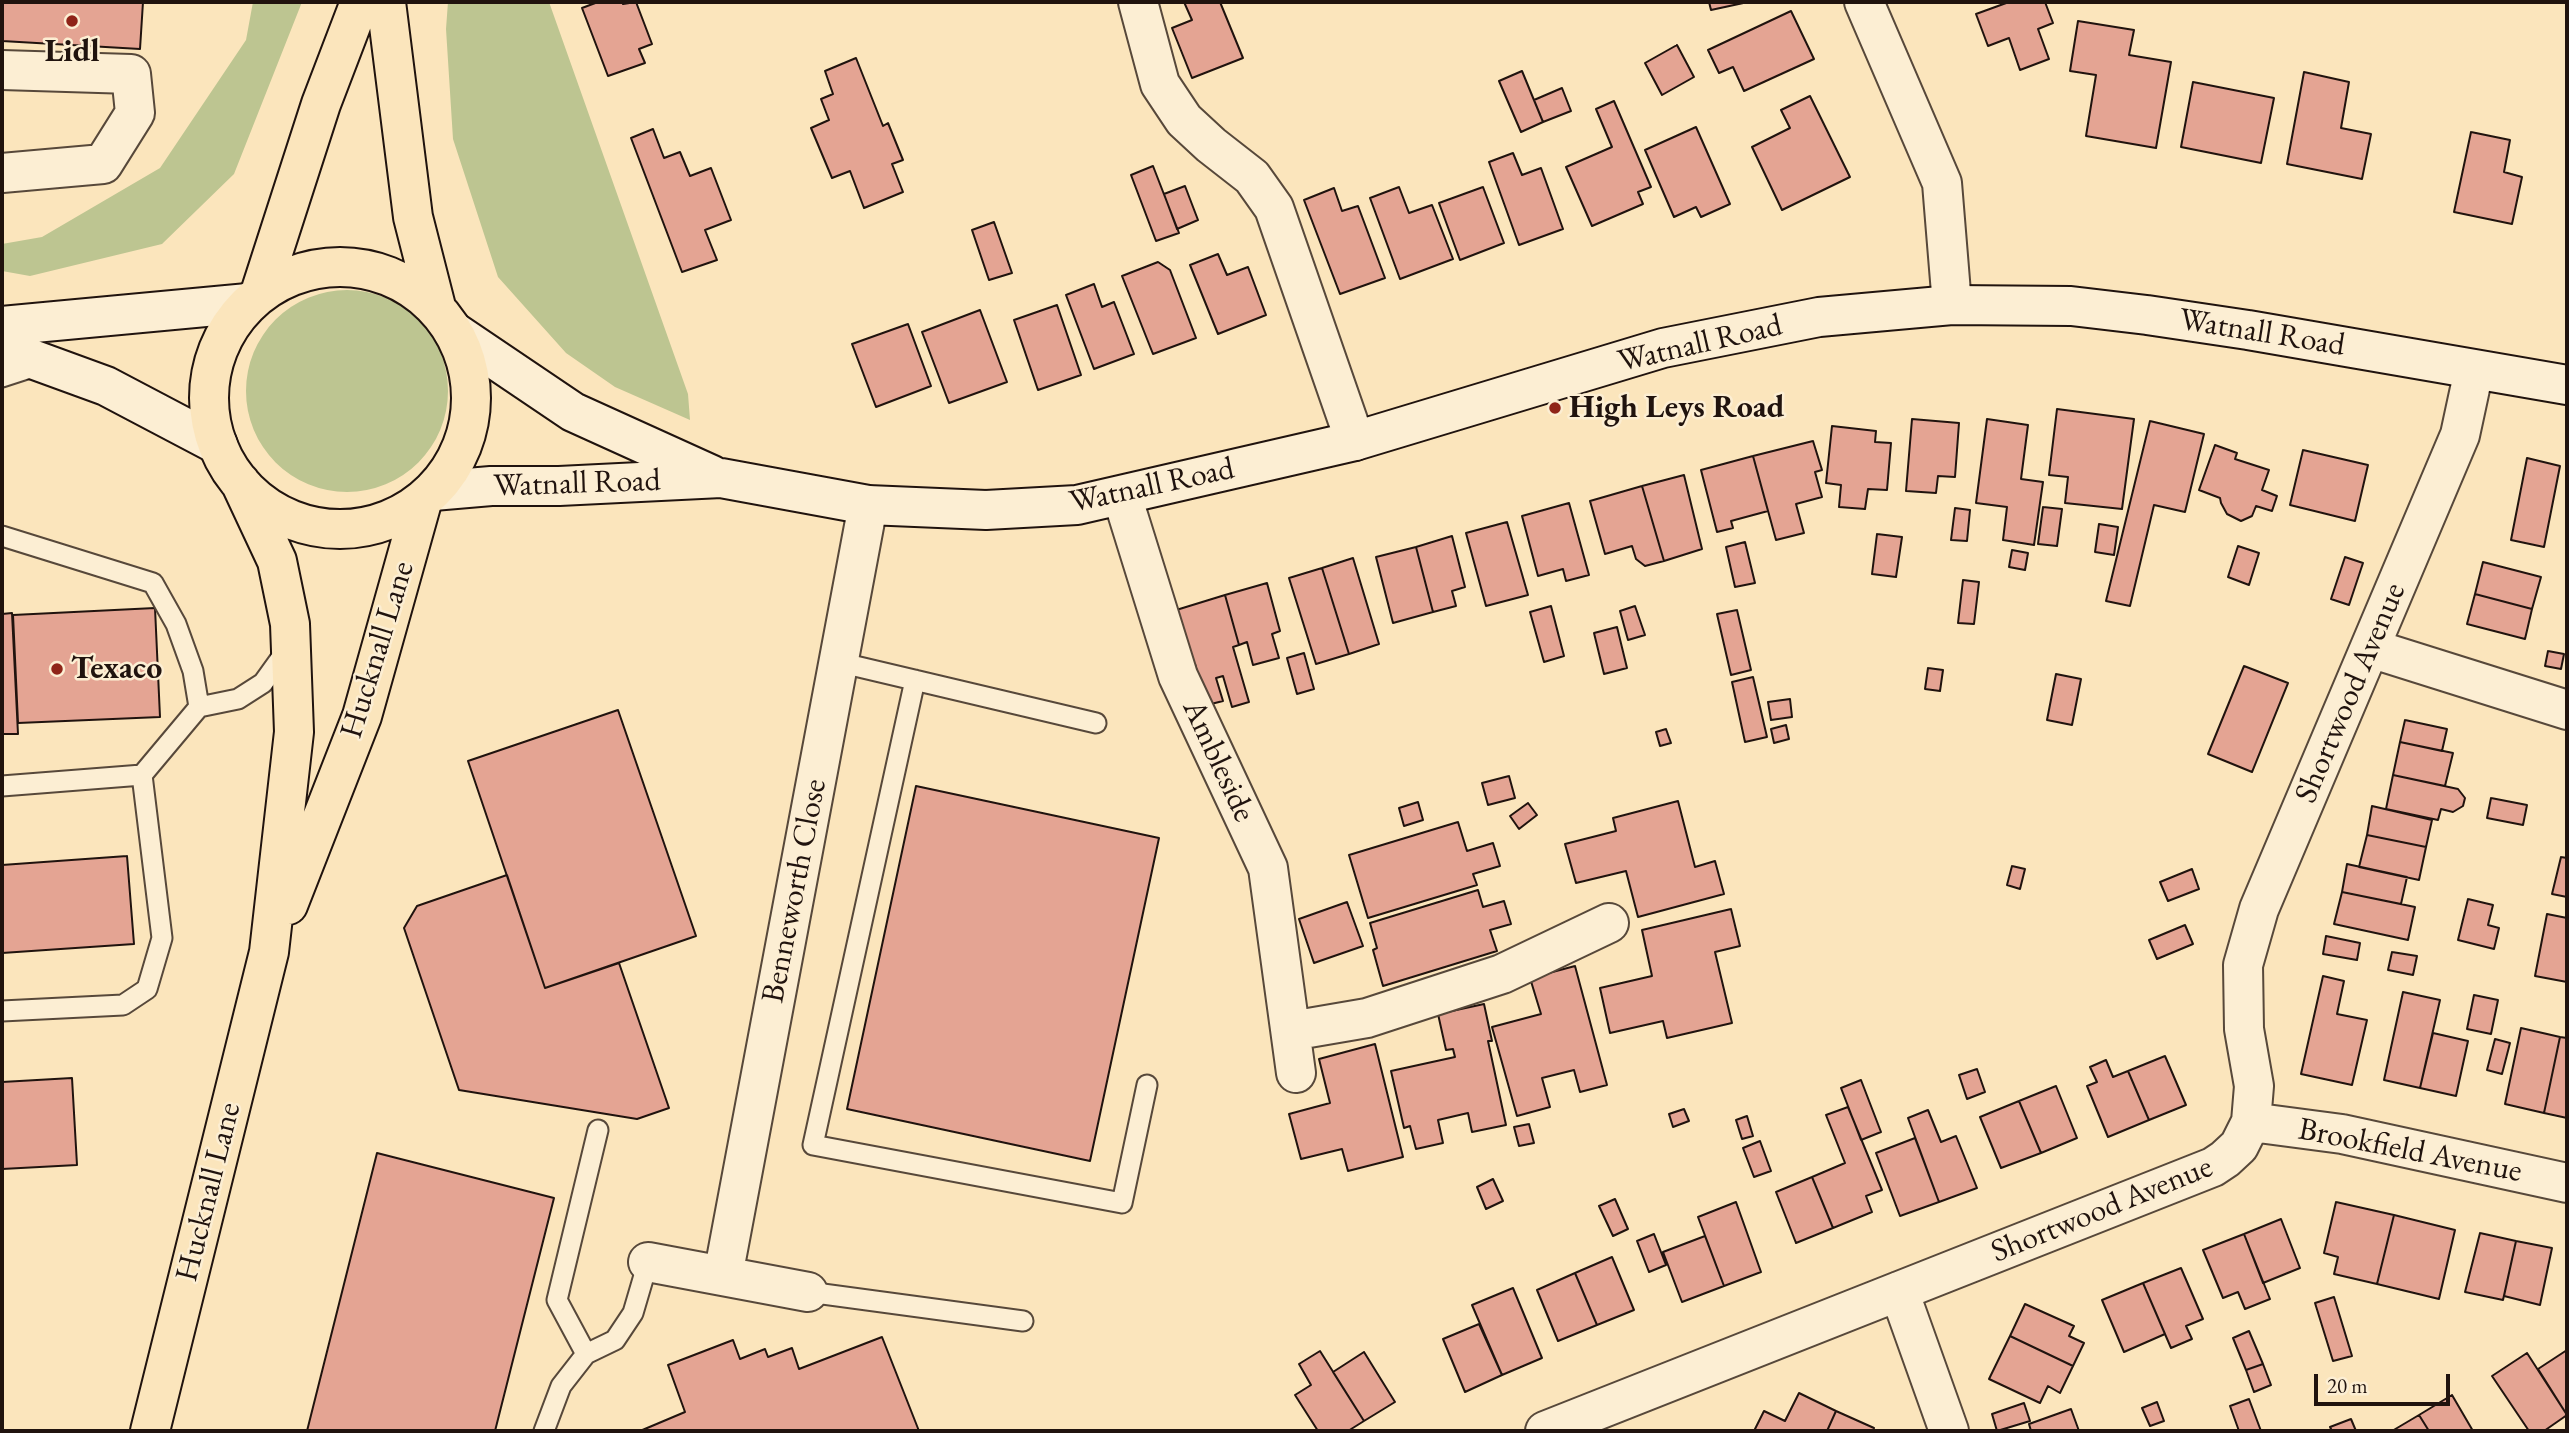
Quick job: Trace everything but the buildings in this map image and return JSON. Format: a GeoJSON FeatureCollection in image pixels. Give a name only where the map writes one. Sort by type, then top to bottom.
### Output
{"type":"FeatureCollection","features":[{"type":"Feature","properties":{"kind":"main road"},"geometry":{"type":"LineString","coordinates":[[254,298],[321,104],[360,2]]}},
{"type":"Feature","properties":{"kind":"main road"},"geometry":{"type":"LineString","coordinates":[[386,2],[413,217],[444,319],[470,376],[470,420],[460,454],[427,496],[380,524],[339,529],[299,523],[267,507],[240,482],[218,445],[209,398],[212,366],[225,333],[254,298],[288,276],[317,268],[351,267],[399,280],[444,319]]}},
{"type":"Feature","properties":{"kind":"main road","name":"Hucknall Lane"},"geometry":{"type":"LineString","coordinates":[[150,1431],[269,952],[294,732],[290,624],[277,561],[240,482]]}},
{"type":"Feature","properties":{"kind":"main road","name":"Hucknall Lane"},"geometry":{"type":"LineString","coordinates":[[269,952],[362,716],[427,496]]}},
{"type":"Feature","properties":{"kind":"street"},"geometry":{"type":"LineString","coordinates":[[1139,2],[1160,84],[1184,120],[1252,177],[1274,208],[1355,441]]}},
{"type":"Feature","properties":{"kind":"street"},"geometry":{"type":"LineString","coordinates":[[1864,2],[1942,183],[1952,305]]}},
{"type":"Feature","properties":{"kind":"street"},"geometry":{"type":"LineString","coordinates":[[2,70],[131,74],[135,113],[103,164],[2,173]]}},
{"type":"Feature","properties":{"kind":"street"},"geometry":{"type":"LineString","coordinates":[[2,326],[254,298]]}},
{"type":"Feature","properties":{"kind":"street","name":"Watnall Road"},"geometry":{"type":"LineString","coordinates":[[427,496],[491,486],[559,486],[721,478],[868,505],[986,510],[1077,505],[1355,441],[1663,348],[1819,317],[1952,305],[2071,306],[2147,315],[2567,385]]}},
{"type":"Feature","properties":{"kind":"street","name":"Watnall Road"},"geometry":{"type":"LineString","coordinates":[[444,319],[573,412],[721,478]]}},
{"type":"Feature","properties":{"kind":"street"},"geometry":{"type":"LineString","coordinates":[[2,348],[106,386],[218,445]]}},
{"type":"Feature","properties":{"kind":"street","name":"Shortwood Avenue"},"geometry":{"type":"LineString","coordinates":[[1545,1431],[2213,1167],[2239,1146],[2251,1122],[2254,1086],[2244,1029],[2243,965],[2259,909],[2460,435],[2474,370]]}},
{"type":"Feature","properties":{"kind":"street","name":"Ambleside"},"geometry":{"type":"LineString","coordinates":[[1122,496],[1178,676],[1268,869],[1296,1073]]}},
{"type":"Feature","properties":{"kind":"street","name":"Benneworth Close"},"geometry":{"type":"LineString","coordinates":[[723,1276],[868,505]]}},
{"type":"Feature","properties":{"kind":"street"},"geometry":{"type":"LineString","coordinates":[[2370,648],[2567,710]]}},
{"type":"Feature","properties":{"kind":"street"},"geometry":{"type":"LineString","coordinates":[[1291,1031],[1367,1018],[1502,974],[1609,923]]}},
{"type":"Feature","properties":{"kind":"street","name":"Brookfield Avenue"},"geometry":{"type":"LineString","coordinates":[[2251,1122],[2342,1134],[2567,1183]]}},
{"type":"Feature","properties":{"kind":"street"},"geometry":{"type":"LineString","coordinates":[[648,1262],[808,1292]]}},
{"type":"Feature","properties":{"kind":"street"},"geometry":{"type":"LineString","coordinates":[[1899,1291],[1949,1431]]}},
{"type":"Feature","properties":{"kind":"lane"},"geometry":{"type":"LineString","coordinates":[[2,377],[43,363]]}},
{"type":"Feature","properties":{"kind":"lane"},"geometry":{"type":"LineString","coordinates":[[2,536],[153,583],[176,624],[193,671],[199,707]]}},
{"type":"Feature","properties":{"kind":"lane"},"geometry":{"type":"LineString","coordinates":[[2,786],[142,775],[199,707],[238,699],[263,684],[291,644]]}},
{"type":"Feature","properties":{"kind":"lane"},"geometry":{"type":"LineString","coordinates":[[838,662],[1096,723]]}},
{"type":"Feature","properties":{"kind":"lane"},"geometry":{"type":"LineString","coordinates":[[915,680],[813,1145],[1122,1203],[1147,1085]]}},
{"type":"Feature","properties":{"kind":"lane"},"geometry":{"type":"LineString","coordinates":[[2,1011],[123,1005],[147,989],[162,938],[142,775]]}},
{"type":"Feature","properties":{"kind":"lane"},"geometry":{"type":"LineString","coordinates":[[586,1354],[557,1300],[598,1130]]}},
{"type":"Feature","properties":{"kind":"lane"},"geometry":{"type":"LineString","coordinates":[[544,1431],[561,1386],[586,1354],[615,1340],[633,1313],[648,1262]]}},
{"type":"Feature","properties":{"kind":"lane"},"geometry":{"type":"LineString","coordinates":[[808,1292],[1023,1321]]}},
{"type":"Feature","properties":{"kind":"green space"},"geometry":{"type":"Polygon","coordinates":[[[253,2],[302,2],[234,174],[162,244],[30,276],[2,271],[2,244],[42,237],[160,168],[246,40],[253,2]]]}},
{"type":"Feature","properties":{"kind":"green space"},"geometry":{"type":"Polygon","coordinates":[[[448,2],[549,2],[688,394],[690,420],[615,387],[566,353],[498,277],[453,139],[446,29],[448,2]]]}},
{"type":"Feature","properties":{"kind":"green space"},"geometry":{"type":"Polygon","coordinates":[[[347,290],[386,298],[403,307],[418,320],[431,335],[440,352],[448,391],[440,430],[431,447],[418,462],[403,475],[386,484],[347,492],[308,484],[291,475],[276,462],[263,447],[254,430],[246,391],[254,352],[263,335],[276,320],[291,307],[308,298],[347,290]]]}},
{"type":"Feature","properties":{"kind":"place","name":"Lidl"},"geometry":{"type":"Point","coordinates":[72,21]}},
{"type":"Feature","properties":{"kind":"place","name":"High Leys Road"},"geometry":{"type":"Point","coordinates":[1555,408]}},
{"type":"Feature","properties":{"kind":"place","name":"Texaco"},"geometry":{"type":"Point","coordinates":[57,669]}}]}
